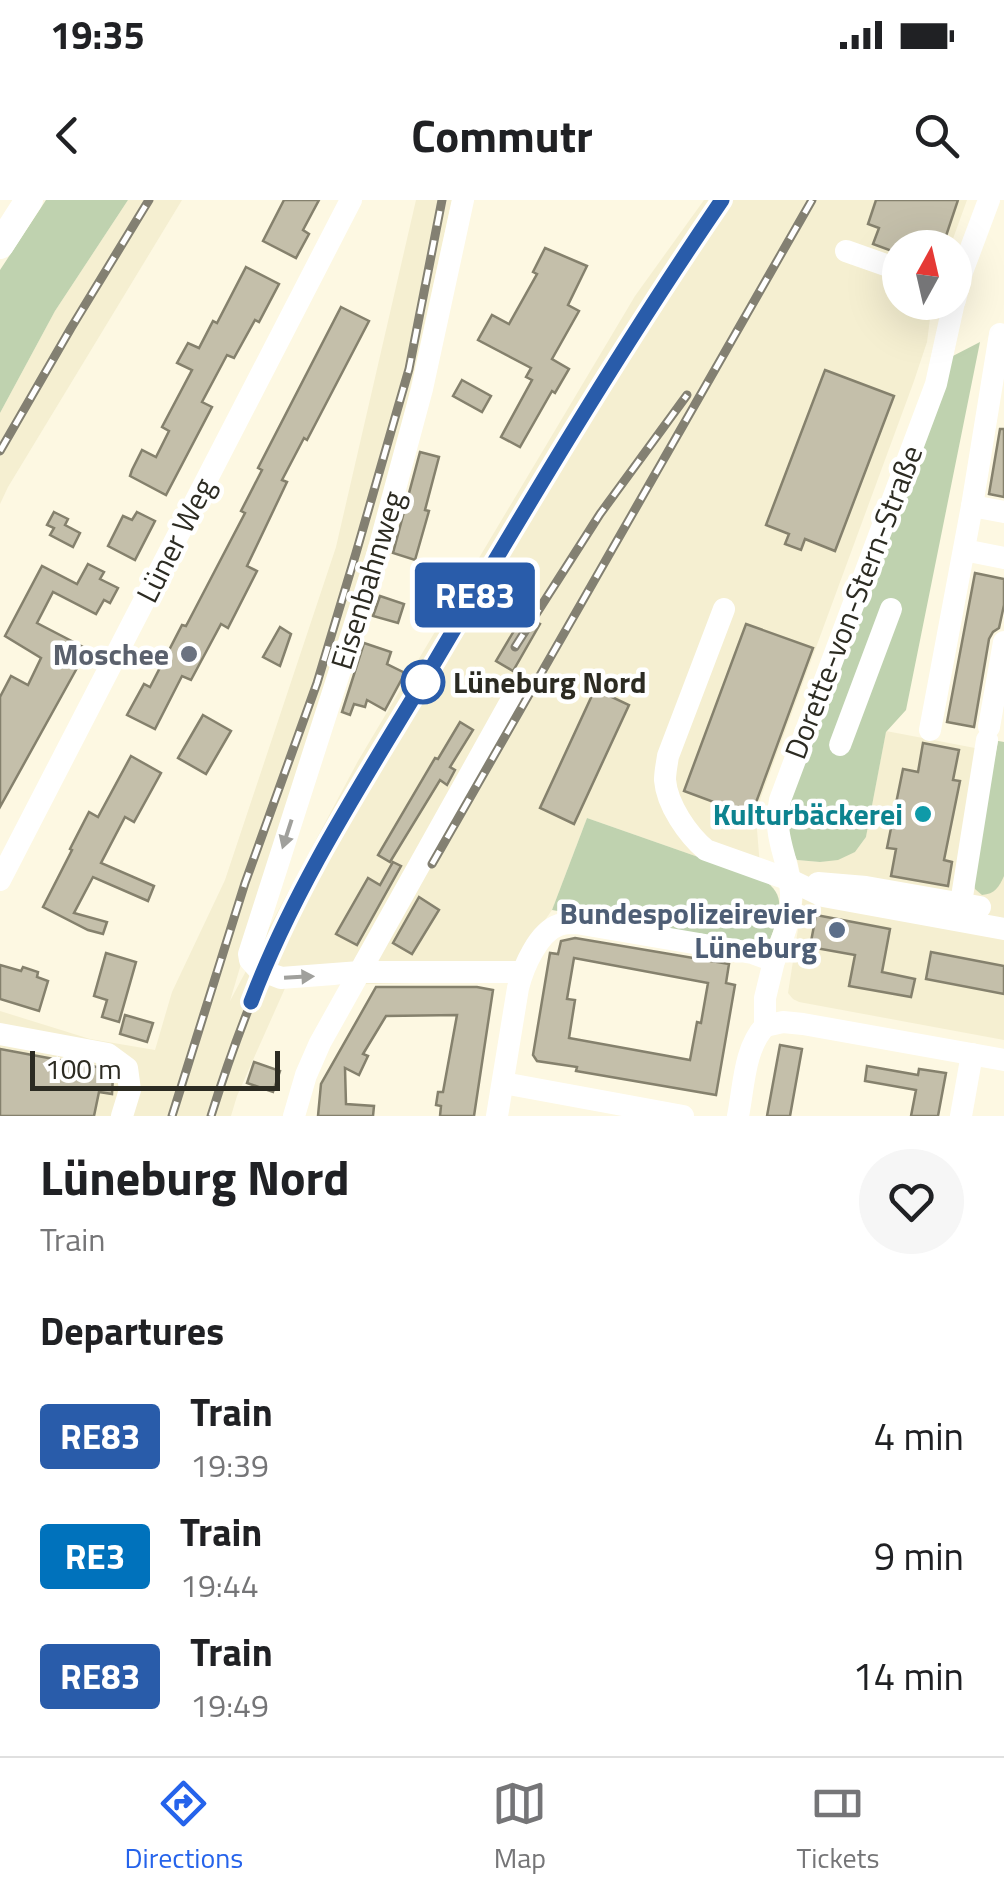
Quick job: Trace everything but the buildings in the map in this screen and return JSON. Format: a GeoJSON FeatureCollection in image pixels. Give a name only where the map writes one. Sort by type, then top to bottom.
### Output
{"type":"FeatureCollection","features":[{"type":"Feature","properties":{"kind":"main road"},"geometry":{"type":"LineString","coordinates":[[0,245],[29,200]]}},
{"type":"Feature","properties":{"kind":"street","name":"Eisenbahnweg"},"geometry":{"type":"LineString","coordinates":[[360,972],[281,978],[258,970],[248,954],[378,552],[422,389],[463,200]]}},
{"type":"Feature","properties":{"kind":"street","name":"Dorette-von-Stern-Straße"},"geometry":{"type":"LineString","coordinates":[[972,249],[989,200]]}},
{"type":"Feature","properties":{"kind":"street","name":"Lüner Weg"},"geometry":{"type":"LineString","coordinates":[[0,880],[347,207]]}},
{"type":"Feature","properties":{"kind":"street"},"geometry":{"type":"LineString","coordinates":[[846,251],[882,264]]}},
{"type":"Feature","properties":{"kind":"street","name":"Dorette-von-Stern-Straße"},"geometry":{"type":"LineString","coordinates":[[738,1116],[751,1048],[765,1026],[765,998],[790,913],[790,880],[776,815],[936,384],[950,320]]}},
{"type":"Feature","properties":{"kind":"street"},"geometry":{"type":"LineString","coordinates":[[930,730],[1000,334]]}},
{"type":"Feature","properties":{"kind":"street"},"geometry":{"type":"LineString","coordinates":[[972,506],[1004,512]]}},
{"type":"Feature","properties":{"kind":"street"},"geometry":{"type":"LineString","coordinates":[[964,550],[1004,558]]}},
{"type":"Feature","properties":{"kind":"street"},"geometry":{"type":"LineString","coordinates":[[724,609],[668,756],[665,781],[672,804],[696,842],[706,850],[823,896],[1004,929]]}},
{"type":"Feature","properties":{"kind":"street"},"geometry":{"type":"LineString","coordinates":[[840,745],[891,609]]}},
{"type":"Feature","properties":{"kind":"street"},"geometry":{"type":"LineString","coordinates":[[838,642],[874,654]]}},
{"type":"Feature","properties":{"kind":"street"},"geometry":{"type":"LineString","coordinates":[[790,880],[866,887],[971,905],[988,733],[1004,642]]}},
{"type":"Feature","properties":{"kind":"street"},"geometry":{"type":"LineString","coordinates":[[294,1116],[320,1043],[520,685]]}},
{"type":"Feature","properties":{"kind":"street"},"geometry":{"type":"LineString","coordinates":[[497,1116],[522,972],[546,933],[559,925],[576,922],[752,953],[774,961]]}},
{"type":"Feature","properties":{"kind":"street"},"geometry":{"type":"LineString","coordinates":[[360,972],[522,972]]}},
{"type":"Feature","properties":{"kind":"street"},"geometry":{"type":"LineString","coordinates":[[765,1026],[783,1022],[803,1024],[1004,1060]]}},
{"type":"Feature","properties":{"kind":"street"},"geometry":{"type":"LineString","coordinates":[[0,1034],[108,1054],[127,1068],[130,1090],[122,1116]]}},
{"type":"Feature","properties":{"kind":"street"},"geometry":{"type":"LineString","coordinates":[[962,1116],[972,1054]]}},
{"type":"Feature","properties":{"kind":"street"},"geometry":{"type":"LineString","coordinates":[[502,1083],[683,1116]]}},
{"type":"Feature","properties":{"kind":"shaded area"},"geometry":{"type":"Polygon","coordinates":[[[128,200],[182,200],[0,504],[0,413],[55,311],[128,200]]]}},
{"type":"Feature","properties":{"kind":"shaded area"},"geometry":{"type":"Polygon","coordinates":[[[416,200],[452,200],[396,453],[230,1001],[358,761],[635,296],[704,200],[967,200],[956,230],[882,230],[882,320],[930,320],[927,342],[761,797],[756,817],[761,879],[587,818],[552,910],[503,981],[286,986],[231,1116],[0,1116],[0,1011],[90,1039],[155,1050],[172,992],[225,880],[336,547],[416,200]]]}},
{"type":"Feature","properties":{"kind":"shaded area"},"geometry":{"type":"Polygon","coordinates":[[[886,731],[996,752],[998,741],[1004,742],[1004,1040],[799,1002],[788,993],[804,891],[797,860],[820,862],[855,852],[866,837],[886,731]]]}},
{"type":"Feature","properties":{"kind":"green space"},"geometry":{"type":"Polygon","coordinates":[[[46,200],[128,200],[55,311],[0,413],[0,270],[46,200]]]}},
{"type":"Feature","properties":{"kind":"green space"},"geometry":{"type":"Polygon","coordinates":[[[980,342],[906,710],[886,732],[866,837],[855,852],[838,860],[797,860],[788,840],[789,794],[949,358],[980,342]]]}},
{"type":"Feature","properties":{"kind":"green space"},"geometry":{"type":"Polygon","coordinates":[[[998,741],[1004,742],[1004,876],[996,889],[982,895],[975,889],[972,876],[998,741]]]}},
{"type":"Feature","properties":{"kind":"green space"},"geometry":{"type":"Polygon","coordinates":[[[587,818],[761,879],[778,898],[777,921],[770,939],[759,944],[742,942],[552,910],[587,818]]]}},
{"type":"Feature","properties":{"kind":"railway"},"geometry":{"type":"LineString","coordinates":[[0,451],[149,200]]}},
{"type":"Feature","properties":{"kind":"railway"},"geometry":{"type":"LineString","coordinates":[[172,1116],[245,883],[317,683],[356,553],[409,369],[442,200]]}},
{"type":"Feature","properties":{"kind":"railway"},"geometry":{"type":"LineString","coordinates":[[211,1116],[266,967],[325,847],[582,416],[722,200]]}},
{"type":"Feature","properties":{"kind":"railway"},"geometry":{"type":"LineString","coordinates":[[432,864],[812,200]]}},
{"type":"Feature","properties":{"kind":"railway"},"geometry":{"type":"LineString","coordinates":[[515,647],[600,514],[687,395]]}},
{"type":"Feature","properties":{"kind":"train","name":"RE83"},"geometry":{"type":"LineString","coordinates":[[251,1002],[288,918],[356,794],[650,305],[722,200]]}},
{"type":"Feature","properties":{"kind":"place","name":"Moschee"},"geometry":{"type":"Point","coordinates":[189,654]}},
{"type":"Feature","properties":{"kind":"place","name":"Lüneburg Nord"},"geometry":{"type":"Point","coordinates":[423,682]}},
{"type":"Feature","properties":{"kind":"place","name":"Kulturbäckerei"},"geometry":{"type":"Point","coordinates":[923,814]}},
{"type":"Feature","properties":{"kind":"place","name":"Bundespolizeirevier Lüneburg"},"geometry":{"type":"Point","coordinates":[837,930]}}]}
